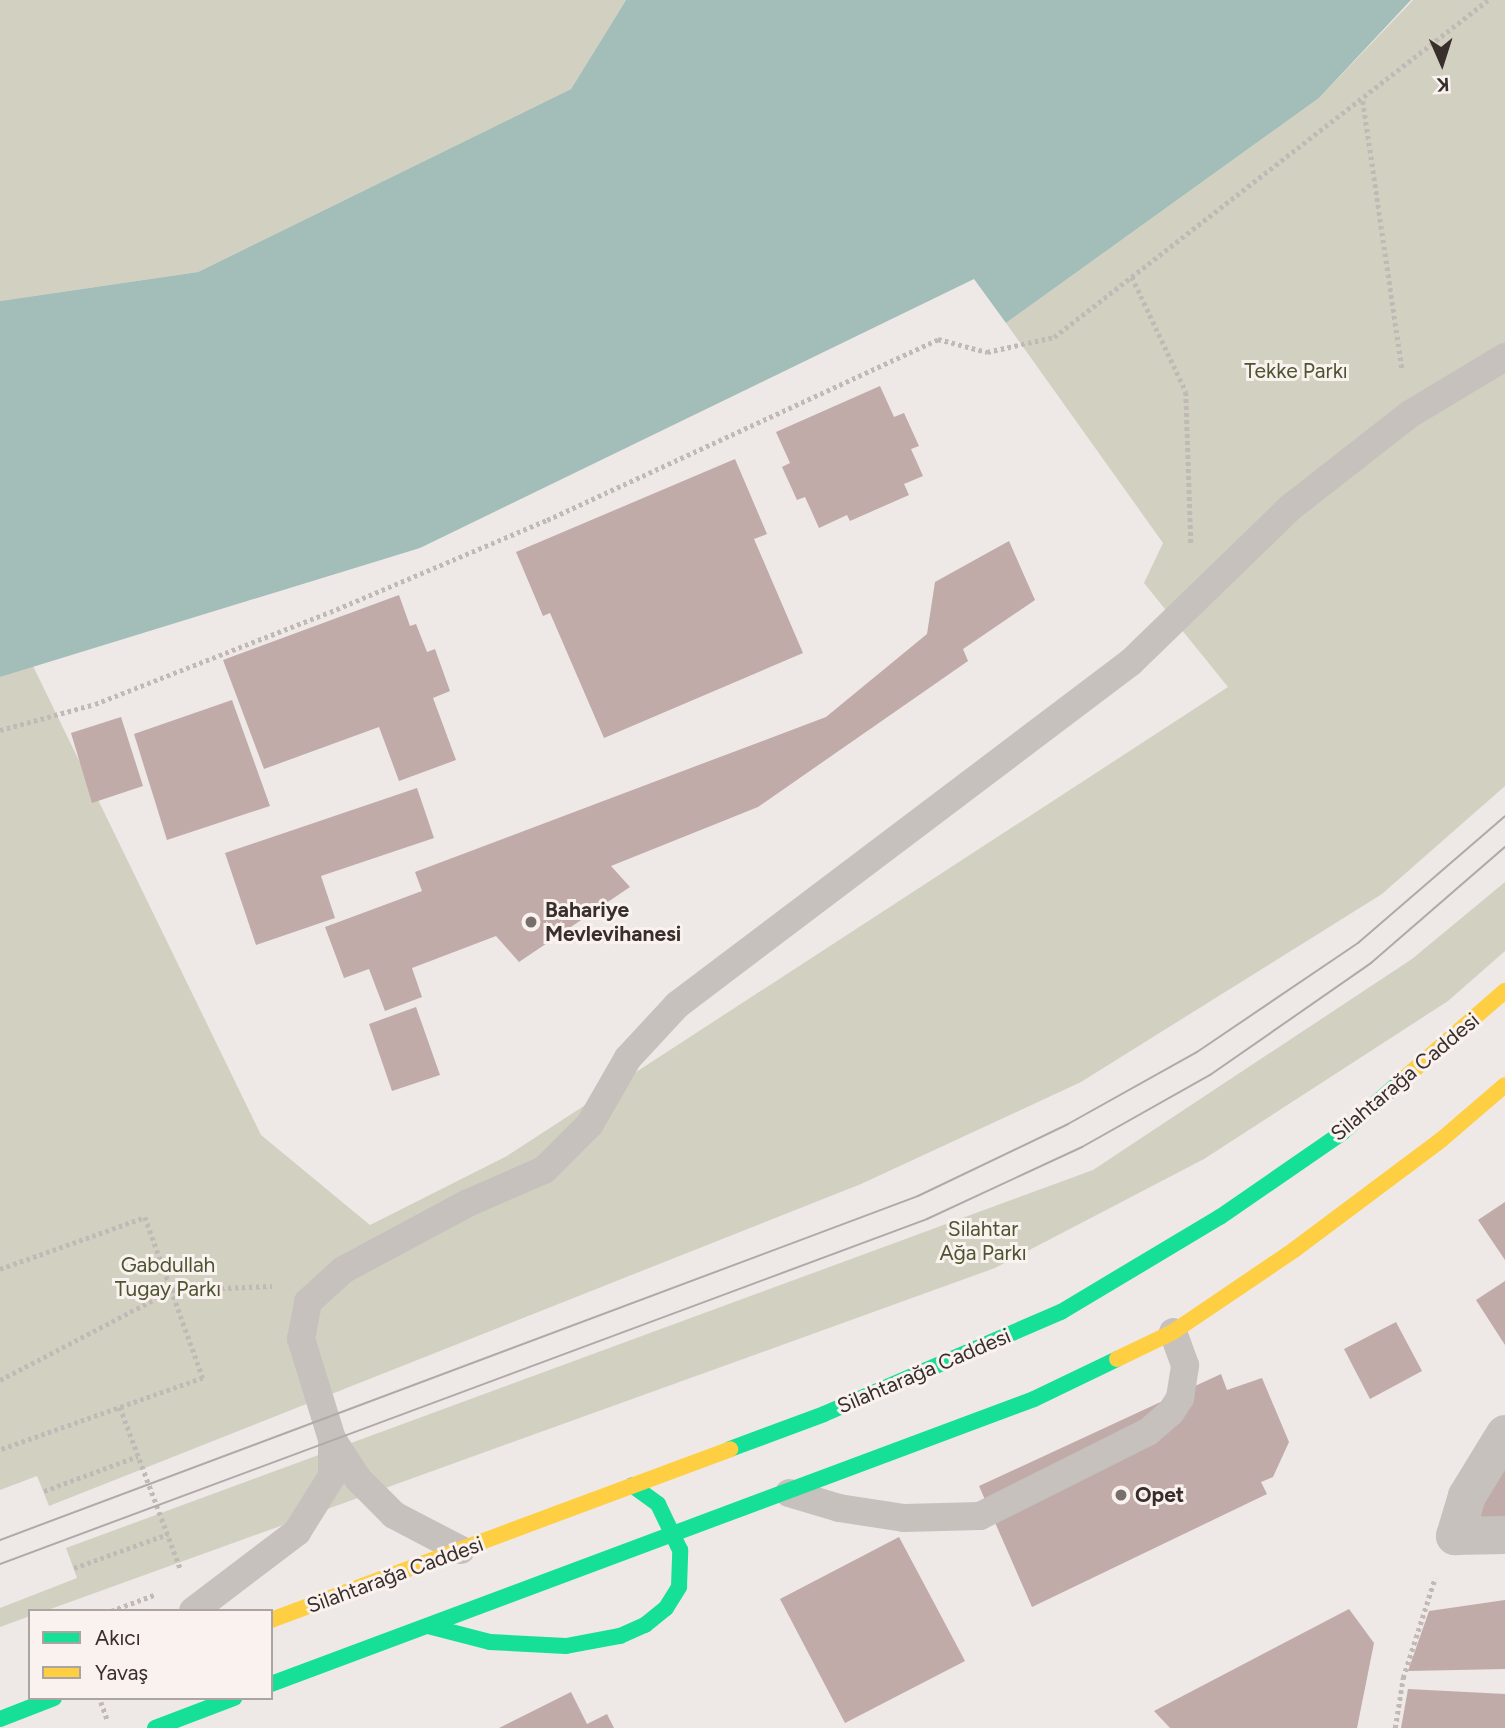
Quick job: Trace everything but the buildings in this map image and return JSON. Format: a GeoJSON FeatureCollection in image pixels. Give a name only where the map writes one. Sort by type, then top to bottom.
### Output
{"type":"FeatureCollection","features":[{"type":"Feature","properties":{"kind":"main road","name":"Silahtarağa Caddesi"},"geometry":{"type":"LineString","coordinates":[[273,1619],[824,1414],[1061,1312],[1220,1217],[1343,1132],[1505,991]]}},
{"type":"Feature","properties":{"kind":"main road"},"geometry":{"type":"LineString","coordinates":[[273,1683],[789,1493],[1034,1399],[1173,1332],[1315,1234],[1441,1140],[1505,1085]]}},
{"type":"Feature","properties":{"kind":"main road"},"geometry":{"type":"LineString","coordinates":[[428,1626],[490,1642],[566,1646],[620,1636],[666,1608],[679,1587],[680,1550],[675,1534],[658,1504],[632,1485]]}},
{"type":"Feature","properties":{"kind":"main road"},"geometry":{"type":"LineString","coordinates":[[0,1719],[49,1700]]}},
{"type":"Feature","properties":{"kind":"main road"},"geometry":{"type":"LineString","coordinates":[[155,1728],[229,1700]]}},
{"type":"Feature","properties":{"kind":"street"},"geometry":{"type":"LineString","coordinates":[[1505,1434],[1467,1496],[1455,1536],[1505,1535]]}},
{"type":"Feature","properties":{"kind":"lane"},"geometry":{"type":"LineString","coordinates":[[461,1550],[394,1515],[358,1479],[332,1439],[301,1339],[308,1302],[343,1270],[468,1203],[544,1170],[590,1124],[628,1058],[677,1005],[1131,662],[1193,597],[1291,508],[1410,414],[1505,357]]}},
{"type":"Feature","properties":{"kind":"lane"},"geometry":{"type":"LineString","coordinates":[[789,1493],[839,1508],[904,1518],[980,1516],[1148,1432],[1171,1412],[1180,1398],[1185,1365],[1173,1332]]}},
{"type":"Feature","properties":{"kind":"lane"},"geometry":{"type":"LineString","coordinates":[[196,1609],[297,1532],[332,1476],[332,1439]]}},
{"type":"Feature","properties":{"kind":"path"},"geometry":{"type":"LineString","coordinates":[[0,730],[94,704],[343,606],[548,520],[937,339],[987,352],[1054,337],[1363,100],[1488,0]]}},
{"type":"Feature","properties":{"kind":"path"},"geometry":{"type":"LineString","coordinates":[[1363,100],[1410,414]]}},
{"type":"Feature","properties":{"kind":"path"},"geometry":{"type":"LineString","coordinates":[[1132,276],[1186,392],[1193,597]]}},
{"type":"Feature","properties":{"kind":"path"},"geometry":{"type":"LineString","coordinates":[[0,1268],[145,1217],[203,1377],[0,1450]]}},
{"type":"Feature","properties":{"kind":"path"},"geometry":{"type":"LineString","coordinates":[[0,1380],[172,1290],[267,1284],[308,1302]]}},
{"type":"Feature","properties":{"kind":"path"},"geometry":{"type":"LineString","coordinates":[[120,1407],[186,1583]]}},
{"type":"Feature","properties":{"kind":"path"},"geometry":{"type":"LineString","coordinates":[[44,1491],[139,1456]]}},
{"type":"Feature","properties":{"kind":"path"},"geometry":{"type":"LineString","coordinates":[[74,1568],[167,1534]]}},
{"type":"Feature","properties":{"kind":"path"},"geometry":{"type":"LineString","coordinates":[[1395,1728],[1420,1619],[1455,1536]]}},
{"type":"Feature","properties":{"kind":"path"},"geometry":{"type":"LineString","coordinates":[[116,1609],[161,1592]]}},
{"type":"Feature","properties":{"kind":"path"},"geometry":{"type":"LineString","coordinates":[[101,1700],[110,1728]]}},
{"type":"Feature","properties":{"kind":"green space"},"geometry":{"type":"Polygon","coordinates":[[[0,0],[626,0],[571,89],[198,272],[0,301],[0,0]]]}},
{"type":"Feature","properties":{"kind":"green space","name":"Gabdullah Tugay Parkı"},"geometry":{"type":"Polygon","coordinates":[[[1413,0],[1505,0],[1505,786],[1382,894],[1081,1082],[861,1184],[49,1506],[37,1476],[0,1490],[0,677],[33,666],[261,1135],[370,1225],[507,1156],[1228,687],[1144,583],[1163,543],[1006,323],[1319,98],[1413,0]]]}},
{"type":"Feature","properties":{"kind":"green space","name":"Silahtar Ağa Parkı"},"geometry":{"type":"Polygon","coordinates":[[[1505,882],[1505,951],[1448,1001],[1204,1159],[995,1268],[51,1609],[28,1609],[28,1617],[0,1627],[0,1608],[77,1578],[66,1548],[1093,1170],[1412,959],[1505,882]]]}},
{"type":"Feature","properties":{"kind":"water"},"geometry":{"type":"Polygon","coordinates":[[[626,0],[1411,0],[1319,98],[1006,323],[974,279],[420,548],[0,677],[0,301],[198,272],[571,89],[626,0]]]}},
{"type":"Feature","properties":{"kind":"tram line"},"geometry":{"type":"LineString","coordinates":[[0,1540],[918,1196],[1068,1124],[1197,1052],[1358,943],[1505,816]]}},
{"type":"Feature","properties":{"kind":"tram line"},"geometry":{"type":"LineString","coordinates":[[0,1564],[927,1219],[1082,1147],[1210,1075],[1371,963],[1505,847]]}},
{"type":"Feature","properties":{"kind":"traffic: fast"},"geometry":{"type":"LineString","coordinates":[[730,1449],[824,1414],[1061,1312],[1220,1217],[1343,1132],[1401,1081]]}},
{"type":"Feature","properties":{"kind":"traffic: fast"},"geometry":{"type":"LineString","coordinates":[[273,1683],[1034,1399],[1117,1359]]}},
{"type":"Feature","properties":{"kind":"traffic: fast"},"geometry":{"type":"LineString","coordinates":[[428,1626],[490,1642],[566,1646],[620,1636],[645,1625],[666,1608],[679,1587],[680,1550],[658,1504],[632,1485]]}},
{"type":"Feature","properties":{"kind":"traffic: fast"},"geometry":{"type":"LineString","coordinates":[[0,1719],[49,1700]]}},
{"type":"Feature","properties":{"kind":"traffic: fast"},"geometry":{"type":"LineString","coordinates":[[155,1728],[229,1700]]}},
{"type":"Feature","properties":{"kind":"traffic: slow"},"geometry":{"type":"LineString","coordinates":[[1401,1081],[1505,991]]}},
{"type":"Feature","properties":{"kind":"traffic: slow"},"geometry":{"type":"LineString","coordinates":[[1117,1359],[1173,1332],[1294,1250],[1441,1140],[1505,1085]]}},
{"type":"Feature","properties":{"kind":"traffic: slow"},"geometry":{"type":"LineString","coordinates":[[273,1619],[730,1449]]}},
{"type":"Feature","properties":{"kind":"place","name":"Bahariye Mevlevihanesi"},"geometry":{"type":"Point","coordinates":[531,922]}},
{"type":"Feature","properties":{"kind":"place","name":"Opet"},"geometry":{"type":"Point","coordinates":[1121,1495]}},
{"type":"Feature","properties":{"kind":"park label","name":"Tekke Parkı"},"geometry":{"type":"Point","coordinates":[1296,371]}}]}
